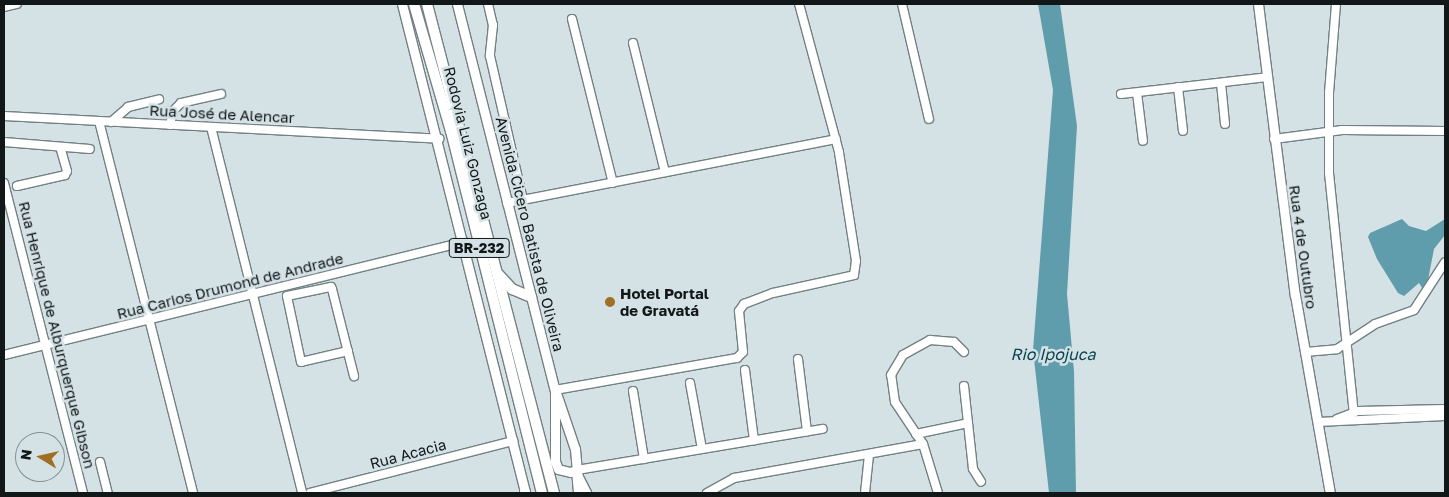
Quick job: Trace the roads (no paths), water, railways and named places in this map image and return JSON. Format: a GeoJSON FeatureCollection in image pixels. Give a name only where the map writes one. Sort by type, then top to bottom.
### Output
{"type":"FeatureCollection","features":[{"type":"Feature","properties":{"kind":"highway","name":"Rodovia Luiz Gonzaga"},"geometry":{"type":"LineString","coordinates":[[414,4],[451,131],[542,493]]}},
{"type":"Feature","properties":{"kind":"highway","name":"Rodovia Luiz Gonzaga"},"geometry":{"type":"LineString","coordinates":[[427,4],[554,493]]}},
{"type":"Feature","properties":{"kind":"highway"},"geometry":{"type":"LineString","coordinates":[[496,271],[512,289],[531,297]]}},
{"type":"Feature","properties":{"kind":"highway"},"geometry":{"type":"LineString","coordinates":[[578,473],[579,493]]}},
{"type":"Feature","properties":{"kind":"main road"},"geometry":{"type":"LineString","coordinates":[[402,4],[464,242],[525,493]]}},
{"type":"Feature","properties":{"kind":"main road","name":"Avenida Cicero Batista de Oliveira"},"geometry":{"type":"LineString","coordinates":[[457,4],[555,390],[575,449],[578,473]]}},
{"type":"Feature","properties":{"kind":"main road","name":"Rua 4 de Outubro"},"geometry":{"type":"LineString","coordinates":[[1258,4],[1274,139],[1305,352],[1330,493]]}},
{"type":"Feature","properties":{"kind":"main road"},"geometry":{"type":"LineString","coordinates":[[555,390],[555,461],[558,469],[564,472],[578,473]]}},
{"type":"Feature","properties":{"kind":"street"},"geometry":{"type":"LineString","coordinates":[[4,7],[17,4]]}},
{"type":"Feature","properties":{"kind":"street"},"geometry":{"type":"LineString","coordinates":[[488,4],[493,25],[490,56],[524,200]]}},
{"type":"Feature","properties":{"kind":"street"},"geometry":{"type":"LineString","coordinates":[[555,390],[737,358],[743,352],[739,311],[744,304],[773,293],[854,275],[856,261],[836,139],[799,4]]}},
{"type":"Feature","properties":{"kind":"street"},"geometry":{"type":"LineString","coordinates":[[902,4],[929,119]]}},
{"type":"Feature","properties":{"kind":"street"},"geometry":{"type":"LineString","coordinates":[[1336,4],[1328,133],[1328,172],[1344,308],[1345,345],[1354,413]]}},
{"type":"Feature","properties":{"kind":"street"},"geometry":{"type":"LineString","coordinates":[[572,19],[613,182]]}},
{"type":"Feature","properties":{"kind":"street"},"geometry":{"type":"LineString","coordinates":[[633,43],[665,172]]}},
{"type":"Feature","properties":{"kind":"street"},"geometry":{"type":"LineString","coordinates":[[1121,94],[1267,77]]}},
{"type":"Feature","properties":{"kind":"street"},"geometry":{"type":"LineString","coordinates":[[1221,83],[1225,124]]}},
{"type":"Feature","properties":{"kind":"street"},"geometry":{"type":"LineString","coordinates":[[1178,87],[1183,131]]}},
{"type":"Feature","properties":{"kind":"street"},"geometry":{"type":"LineString","coordinates":[[1137,93],[1143,141]]}},
{"type":"Feature","properties":{"kind":"street"},"geometry":{"type":"LineString","coordinates":[[170,125],[173,111],[180,103],[221,94]]}},
{"type":"Feature","properties":{"kind":"street"},"geometry":{"type":"LineString","coordinates":[[111,122],[128,107],[159,99]]}},
{"type":"Feature","properties":{"kind":"street","name":"Rua José de Alencar"},"geometry":{"type":"LineString","coordinates":[[4,116],[438,139]]}},
{"type":"Feature","properties":{"kind":"street"},"geometry":{"type":"LineString","coordinates":[[99,121],[193,493]]}},
{"type":"Feature","properties":{"kind":"street"},"geometry":{"type":"LineString","coordinates":[[211,127],[302,493]]}},
{"type":"Feature","properties":{"kind":"street"},"geometry":{"type":"LineString","coordinates":[[1274,139],[1342,130],[1445,131]]}},
{"type":"Feature","properties":{"kind":"street"},"geometry":{"type":"LineString","coordinates":[[507,203],[836,139]]}},
{"type":"Feature","properties":{"kind":"street"},"geometry":{"type":"LineString","coordinates":[[4,142],[90,149]]}},
{"type":"Feature","properties":{"kind":"street"},"geometry":{"type":"LineString","coordinates":[[17,186],[65,175],[68,171],[60,147]]}},
{"type":"Feature","properties":{"kind":"street","name":"Rua Henrique de Alburquerque Gibson"},"geometry":{"type":"LineString","coordinates":[[4,183],[83,493]]}},
{"type":"Feature","properties":{"kind":"street","name":"Rua Carios Drumond de Andrade"},"geometry":{"type":"LineString","coordinates":[[4,356],[150,322],[253,294],[464,242]]}},
{"type":"Feature","properties":{"kind":"street"},"geometry":{"type":"LineString","coordinates":[[1305,352],[1330,351],[1345,345],[1375,324],[1417,308],[1445,262]]}},
{"type":"Feature","properties":{"kind":"street"},"geometry":{"type":"LineString","coordinates":[[306,281],[309,291]]}},
{"type":"Feature","properties":{"kind":"street"},"geometry":{"type":"LineString","coordinates":[[348,351],[301,362],[286,300],[289,295],[331,287],[348,351],[354,376]]}},
{"type":"Feature","properties":{"kind":"street"},"geometry":{"type":"LineString","coordinates":[[938,493],[923,444],[895,402],[890,387],[896,364],[913,348],[930,340],[954,342],[964,352]]}},
{"type":"Feature","properties":{"kind":"street"},"geometry":{"type":"LineString","coordinates":[[798,359],[807,432]]}},
{"type":"Feature","properties":{"kind":"street"},"geometry":{"type":"LineString","coordinates":[[745,370],[754,440]]}},
{"type":"Feature","properties":{"kind":"street"},"geometry":{"type":"LineString","coordinates":[[690,383],[702,449]]}},
{"type":"Feature","properties":{"kind":"street"},"geometry":{"type":"LineString","coordinates":[[964,386],[974,469],[981,482]]}},
{"type":"Feature","properties":{"kind":"street"},"geometry":{"type":"LineString","coordinates":[[633,391],[644,459]]}},
{"type":"Feature","properties":{"kind":"street"},"geometry":{"type":"LineString","coordinates":[[1335,420],[1354,413],[1445,409]]}},
{"type":"Feature","properties":{"kind":"street"},"geometry":{"type":"LineString","coordinates":[[1318,422],[1445,416]]}},
{"type":"Feature","properties":{"kind":"street"},"geometry":{"type":"LineString","coordinates":[[916,434],[968,423]]}},
{"type":"Feature","properties":{"kind":"street"},"geometry":{"type":"LineString","coordinates":[[587,493],[578,473],[644,459],[823,429]]}},
{"type":"Feature","properties":{"kind":"street","name":"Rua Acacia"},"geometry":{"type":"LineString","coordinates":[[310,493],[513,441]]}},
{"type":"Feature","properties":{"kind":"street"},"geometry":{"type":"LineString","coordinates":[[707,493],[734,478],[923,444]]}},
{"type":"Feature","properties":{"kind":"street"},"geometry":{"type":"LineString","coordinates":[[865,493],[869,455]]}},
{"type":"Feature","properties":{"kind":"street"},"geometry":{"type":"LineString","coordinates":[[100,462],[108,493]]}},
{"type":"Feature","properties":{"kind":"water","name":"Rio Ipojuca"},"geometry":{"type":"Polygon","coordinates":[[[1038,4],[1060,4],[1077,126],[1067,294],[1074,371],[1076,493],[1049,493],[1033,350],[1053,90],[1038,4]]]}},
{"type":"Feature","properties":{"kind":"water"},"geometry":{"type":"Polygon","coordinates":[[[1402,219],[1409,226],[1426,231],[1445,219],[1445,235],[1434,249],[1427,285],[1424,291],[1419,283],[1404,296],[1398,293],[1377,259],[1368,237],[1370,233],[1402,219]]]}},
{"type":"Feature","properties":{"kind":"place","name":"Hotel Portal de Gravatá"},"geometry":{"type":"Point","coordinates":[610,302]}}]}
